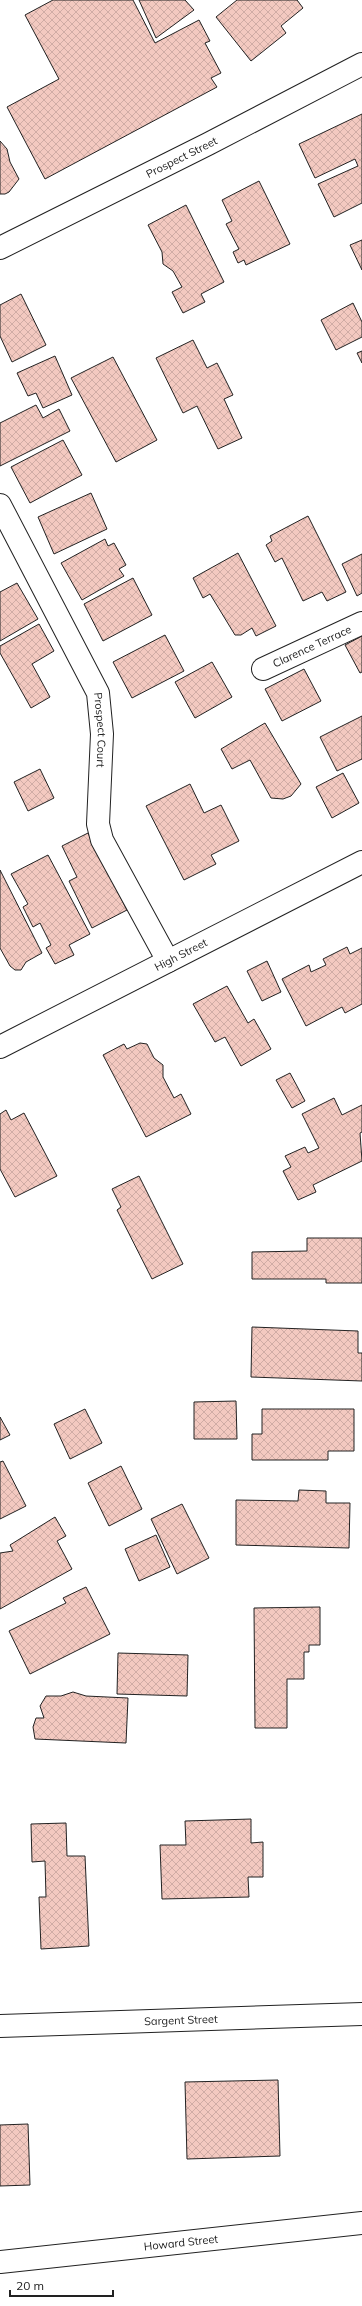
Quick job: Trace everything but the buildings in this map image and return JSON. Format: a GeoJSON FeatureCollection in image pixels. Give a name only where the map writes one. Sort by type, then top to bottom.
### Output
{"type":"FeatureCollection","features":[{"type":"Feature","properties":{"kind":"street","name":"Prospect Street"},"geometry":{"type":"LineString","coordinates":[[0,248],[208,144],[362,64]]}},
{"type":"Feature","properties":{"kind":"street","name":"Prospect Court"},"geometry":{"type":"LineString","coordinates":[[0,506],[98,693],[102,734],[98,824],[101,835],[168,961]]}},
{"type":"Feature","properties":{"kind":"street","name":"Clarence Terrace"},"geometry":{"type":"LineString","coordinates":[[263,669],[362,623]]}},
{"type":"Feature","properties":{"kind":"street","name":"High Street"},"geometry":{"type":"LineString","coordinates":[[0,1047],[362,862]]}},
{"type":"Feature","properties":{"kind":"street","name":"Sargent Street"},"geometry":{"type":"LineString","coordinates":[[0,2026],[362,2014]]}},
{"type":"Feature","properties":{"kind":"street","name":"Howard Street"},"geometry":{"type":"LineString","coordinates":[[0,2262],[362,2223]]}}]}
